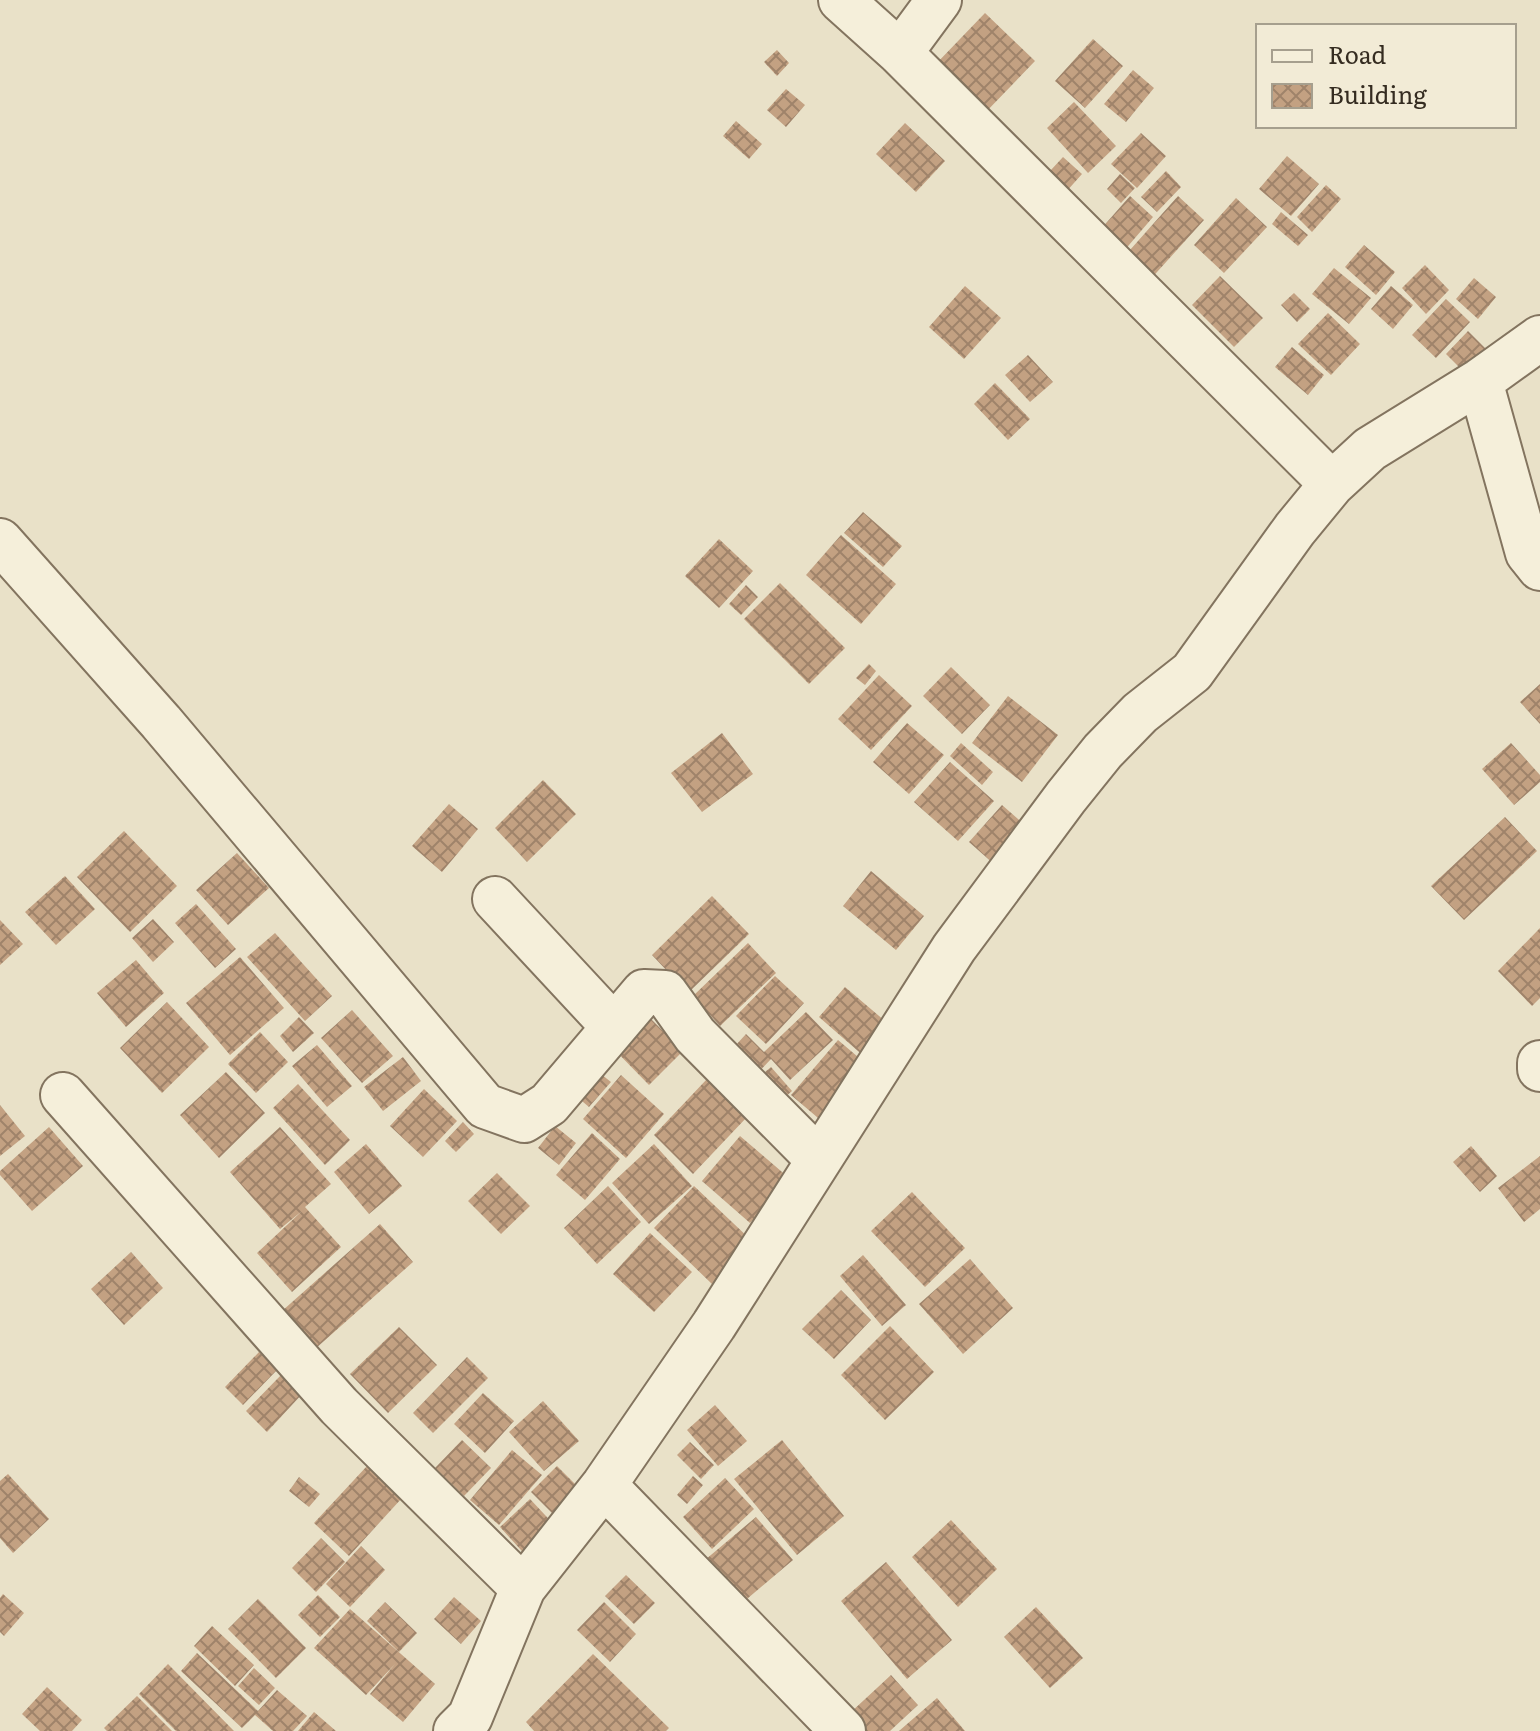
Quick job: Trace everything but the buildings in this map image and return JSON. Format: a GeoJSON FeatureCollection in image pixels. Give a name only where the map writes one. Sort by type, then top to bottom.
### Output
{"type":"FeatureCollection","features":[{"type":"Feature","properties":{"kind":"street"},"geometry":{"type":"LineString","coordinates":[[841,0],[900,53],[1332,484]]}},
{"type":"Feature","properties":{"kind":"street"},"geometry":{"type":"LineString","coordinates":[[900,53],[939,0]]}},
{"type":"Feature","properties":{"kind":"street"},"geometry":{"type":"LineString","coordinates":[[456,1731],[470,1717],[523,1588],[604,1485],[714,1325],[954,948],[1066,797],[1103,751],[1140,713],[1192,672],[1295,529],[1332,484],[1370,449],[1480,381],[1540,338]]}},
{"type":"Feature","properties":{"kind":"street"},"geometry":{"type":"LineString","coordinates":[[1480,381],[1528,553],[1540,568]]}},
{"type":"Feature","properties":{"kind":"street"},"geometry":{"type":"LineString","coordinates":[[0,541],[161,722],[485,1106],[524,1120],[549,1104],[644,992],[665,993],[695,1035],[819,1160]]}},
{"type":"Feature","properties":{"kind":"street"},"geometry":{"type":"LineString","coordinates":[[495,899],[614,1027]]}},
{"type":"Feature","properties":{"kind":"street"},"geometry":{"type":"LineString","coordinates":[[63,1095],[339,1406],[523,1588]]}},
{"type":"Feature","properties":{"kind":"street"},"geometry":{"type":"LineString","coordinates":[[604,1485],[843,1731]]}}]}
